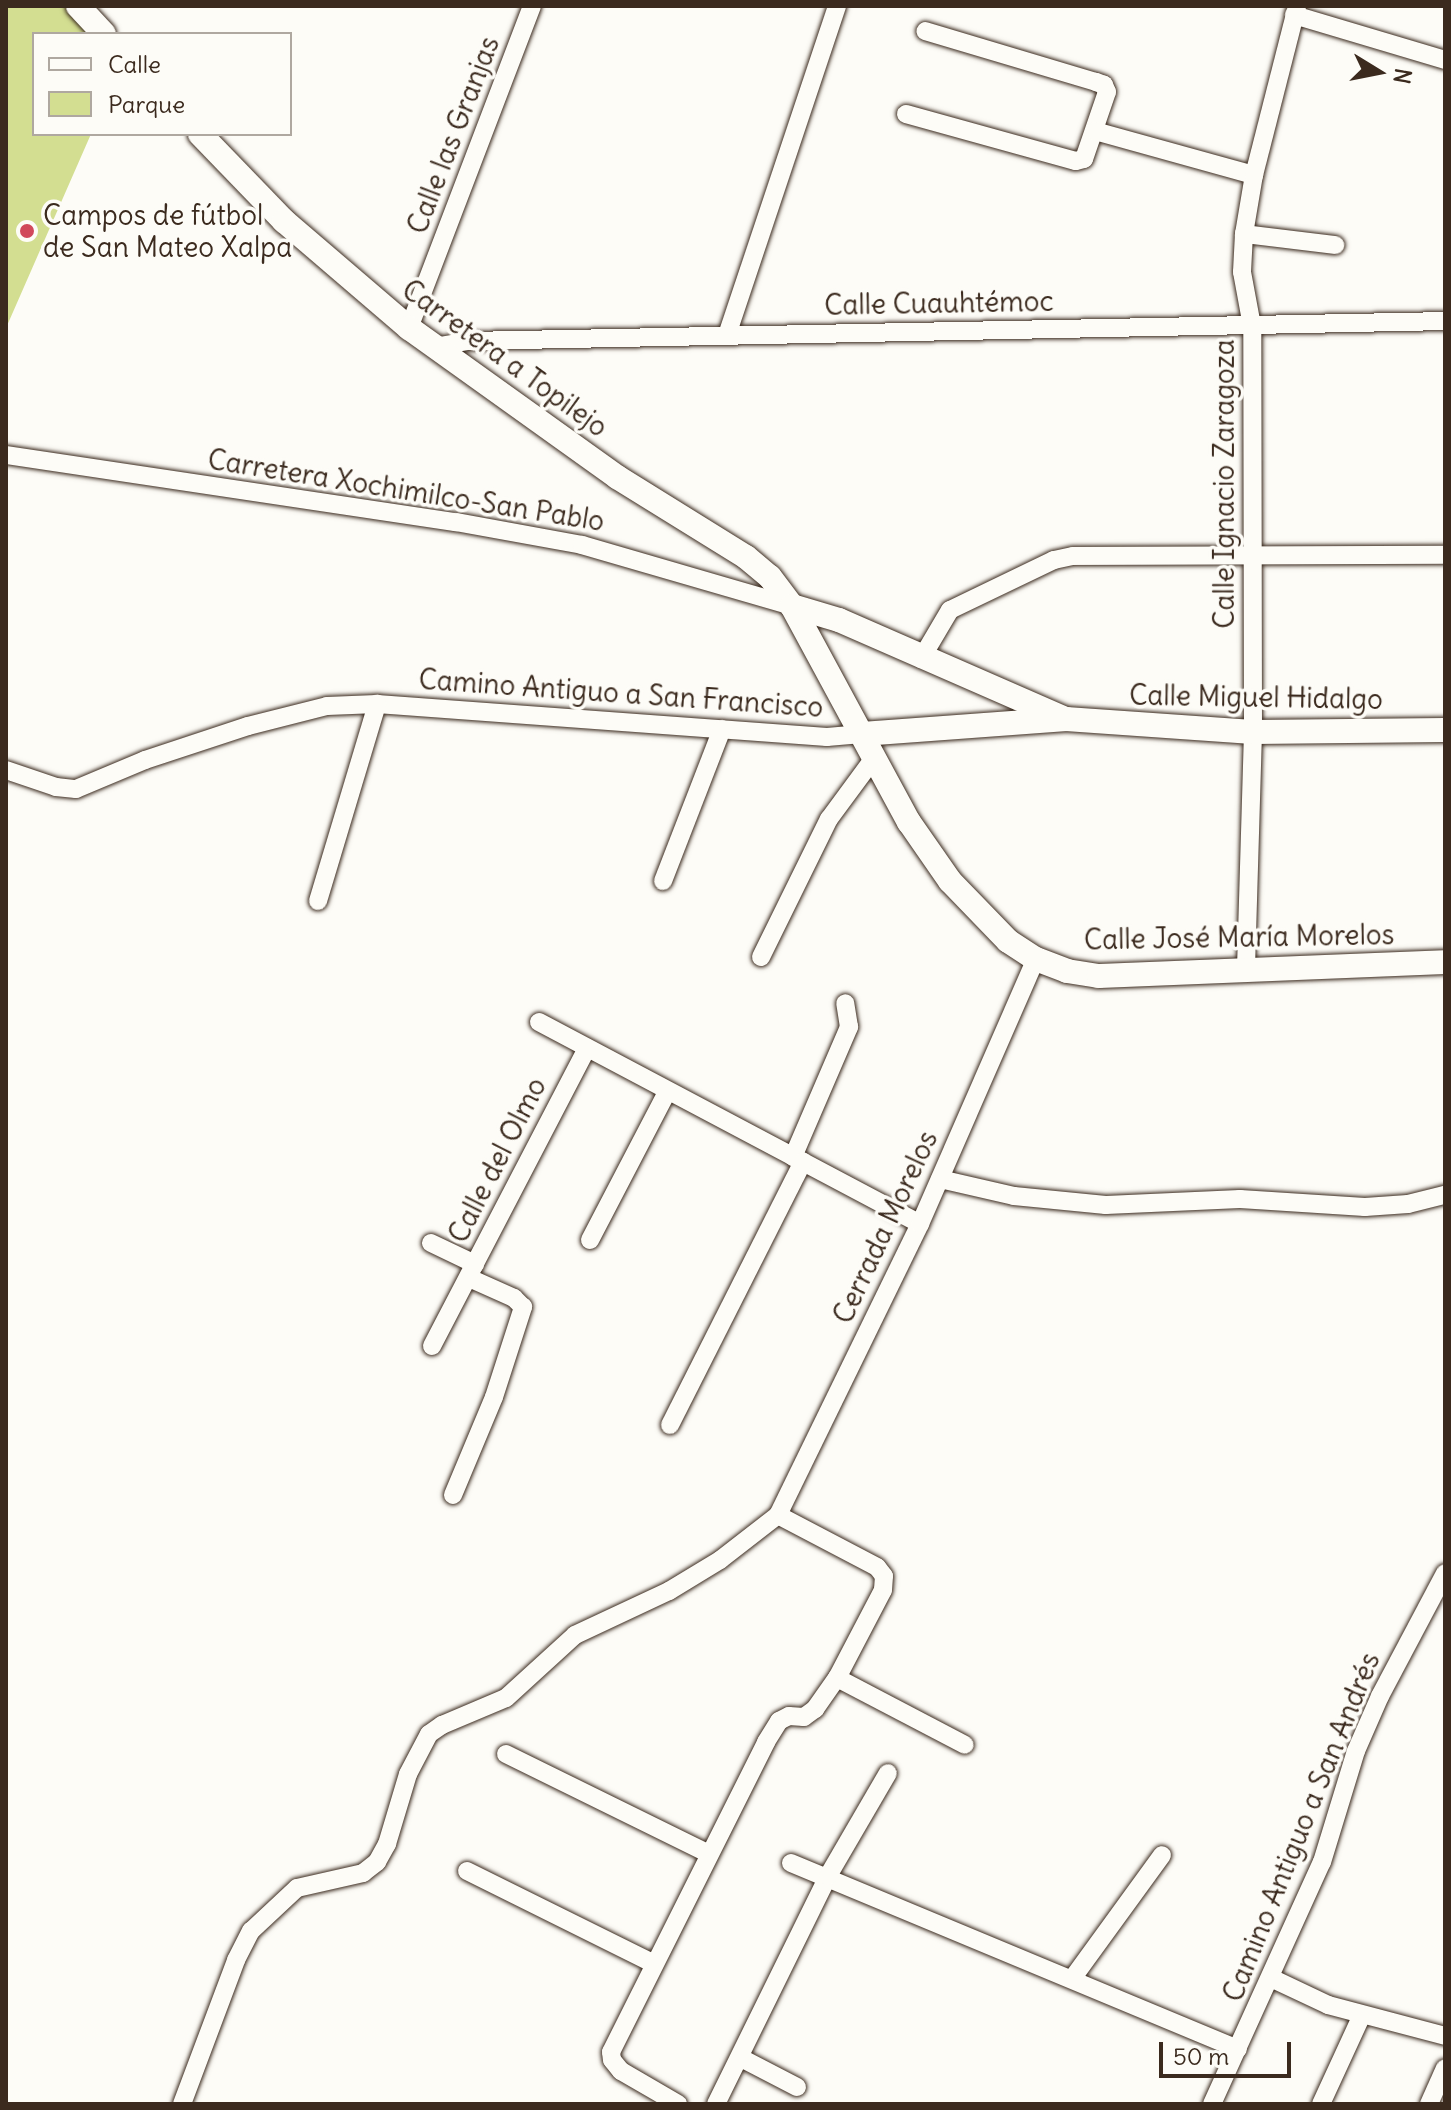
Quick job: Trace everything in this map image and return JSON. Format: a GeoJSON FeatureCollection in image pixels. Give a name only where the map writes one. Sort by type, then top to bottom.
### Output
{"type":"FeatureCollection","features":[{"type":"Feature","properties":{"kind":"main road"},"geometry":{"type":"LineString","coordinates":[[78,6],[102,32]]}},
{"type":"Feature","properties":{"kind":"main road","name":"Carretera a Topilejo"},"geometry":{"type":"LineString","coordinates":[[202,136],[284,221],[409,328],[617,477],[746,557],[770,577],[792,606],[862,734]]}},
{"type":"Feature","properties":{"kind":"main road","name":"Calle Miguel Hidalgo"},"geometry":{"type":"LineString","coordinates":[[792,606],[839,620],[921,659],[1066,719]]}},
{"type":"Feature","properties":{"kind":"main road","name":"Calle Miguel Hidalgo"},"geometry":{"type":"LineString","coordinates":[[862,734],[1066,719],[1253,732],[1445,730]]}},
{"type":"Feature","properties":{"kind":"main road","name":"Calle José María Morelos"},"geometry":{"type":"LineString","coordinates":[[862,734],[909,822],[950,881],[997,930],[1036,959],[1067,971],[1099,976],[1445,962]]}},
{"type":"Feature","properties":{"kind":"street","name":"Calle las Granjas"},"geometry":{"type":"LineString","coordinates":[[409,328],[532,6]]}},
{"type":"Feature","properties":{"kind":"street"},"geometry":{"type":"LineString","coordinates":[[727,335],[837,6]]}},
{"type":"Feature","properties":{"kind":"street"},"geometry":{"type":"LineString","coordinates":[[1296,10],[1445,60]]}},
{"type":"Feature","properties":{"kind":"street","name":"Calle Ignacio Zaragoza"},"geometry":{"type":"LineString","coordinates":[[1246,968],[1253,732],[1252,326],[1242,272],[1244,234],[1254,175],[1296,10]]}},
{"type":"Feature","properties":{"kind":"street"},"geometry":{"type":"LineString","coordinates":[[906,114],[1076,161],[1084,159],[1107,92],[1104,85],[925,31]]}},
{"type":"Feature","properties":{"kind":"street"},"geometry":{"type":"LineString","coordinates":[[1095,131],[1254,175]]}},
{"type":"Feature","properties":{"kind":"street"},"geometry":{"type":"LineString","coordinates":[[1244,234],[1335,245]]}},
{"type":"Feature","properties":{"kind":"street","name":"Calle Cuauhtémoc"},"geometry":{"type":"LineString","coordinates":[[434,347],[469,341],[1445,321]]}},
{"type":"Feature","properties":{"kind":"street","name":"Carretera Xochimilco-San Pablo"},"geometry":{"type":"LineString","coordinates":[[6,455],[456,522],[582,545],[792,606]]}},
{"type":"Feature","properties":{"kind":"street"},"geometry":{"type":"LineString","coordinates":[[921,659],[950,610],[1054,560],[1073,556],[1445,555]]}},
{"type":"Feature","properties":{"kind":"street","name":"Camino Antiguo a San Francisco"},"geometry":{"type":"LineString","coordinates":[[6,770],[56,787],[76,789],[145,760],[248,726],[327,706],[377,704],[827,737],[862,734]]}},
{"type":"Feature","properties":{"kind":"street","name":"Camino Antiguo a San Francisco"},"geometry":{"type":"LineString","coordinates":[[318,901],[377,704]]}},
{"type":"Feature","properties":{"kind":"street"},"geometry":{"type":"LineString","coordinates":[[663,881],[722,729]]}},
{"type":"Feature","properties":{"kind":"street"},"geometry":{"type":"LineString","coordinates":[[761,957],[829,819],[874,758]]}},
{"type":"Feature","properties":{"kind":"street","name":"Cerrada Morelos"},"geometry":{"type":"LineString","coordinates":[[778,1515],[920,1224],[1036,959]]}},
{"type":"Feature","properties":{"kind":"street"},"geometry":{"type":"LineString","coordinates":[[670,1425],[798,1159],[849,1027],[845,1003]]}},
{"type":"Feature","properties":{"kind":"street"},"geometry":{"type":"LineString","coordinates":[[539,1022],[920,1224]]}},
{"type":"Feature","properties":{"kind":"street","name":"Calle del Olmo"},"geometry":{"type":"LineString","coordinates":[[453,1495],[494,1397],[523,1307],[472,1271],[587,1048]]}},
{"type":"Feature","properties":{"kind":"street"},"geometry":{"type":"LineString","coordinates":[[590,1240],[667,1092]]}},
{"type":"Feature","properties":{"kind":"street"},"geometry":{"type":"LineString","coordinates":[[940,1179],[1014,1196],[1106,1205],[1240,1199],[1365,1207],[1408,1204],[1445,1195]]}},
{"type":"Feature","properties":{"kind":"street"},"geometry":{"type":"LineString","coordinates":[[431,1243],[472,1271],[432,1346]]}},
{"type":"Feature","properties":{"kind":"street"},"geometry":{"type":"LineString","coordinates":[[182,2104],[236,1960],[251,1931],[297,1888],[363,1873],[377,1862],[387,1844],[408,1774],[429,1734],[506,1698],[575,1635],[669,1591],[720,1560],[778,1515],[877,1567],[884,1576],[883,1590],[837,1678],[815,1709],[804,1717],[789,1716],[779,1721],[611,2052],[612,2060],[621,2071],[678,2104]]}},
{"type":"Feature","properties":{"kind":"street","name":"Camino Antiguo a San Andrés"},"geometry":{"type":"LineString","coordinates":[[1212,2104],[1322,1862],[1356,1751],[1380,1696],[1445,1573]]}},
{"type":"Feature","properties":{"kind":"street"},"geometry":{"type":"LineString","coordinates":[[837,1678],[965,1745]]}},
{"type":"Feature","properties":{"kind":"street"},"geometry":{"type":"LineString","coordinates":[[506,1754],[709,1854]]}},
{"type":"Feature","properties":{"kind":"street"},"geometry":{"type":"LineString","coordinates":[[716,2104],[828,1876],[888,1773]]}},
{"type":"Feature","properties":{"kind":"street"},"geometry":{"type":"LineString","coordinates":[[1072,1979],[1162,1855]]}},
{"type":"Feature","properties":{"kind":"street"},"geometry":{"type":"LineString","coordinates":[[791,1863],[1238,2049]]}},
{"type":"Feature","properties":{"kind":"street"},"geometry":{"type":"LineString","coordinates":[[467,1871],[654,1964]]}},
{"type":"Feature","properties":{"kind":"street"},"geometry":{"type":"LineString","coordinates":[[1271,1978],[1328,2005],[1445,2036]]}},
{"type":"Feature","properties":{"kind":"street"},"geometry":{"type":"LineString","coordinates":[[1321,2104],[1362,2015]]}},
{"type":"Feature","properties":{"kind":"street"},"geometry":{"type":"LineString","coordinates":[[741,2058],[797,2087]]}},
{"type":"Feature","properties":{"kind":"street"},"geometry":{"type":"LineString","coordinates":[[1429,2104],[1445,2068]]}},
{"type":"Feature","properties":{"kind":"green space","name":"Campos de fútbol de San Mateo Xalpa"},"geometry":{"type":"Polygon","coordinates":[[[6,6],[79,6],[102,32],[32,32],[32,136],[90,136],[6,328],[6,6]]]}},
{"type":"Feature","properties":{"kind":"place","name":"Campos de fútbol de San Mateo Xalpa"},"geometry":{"type":"Point","coordinates":[27,231]}}]}
